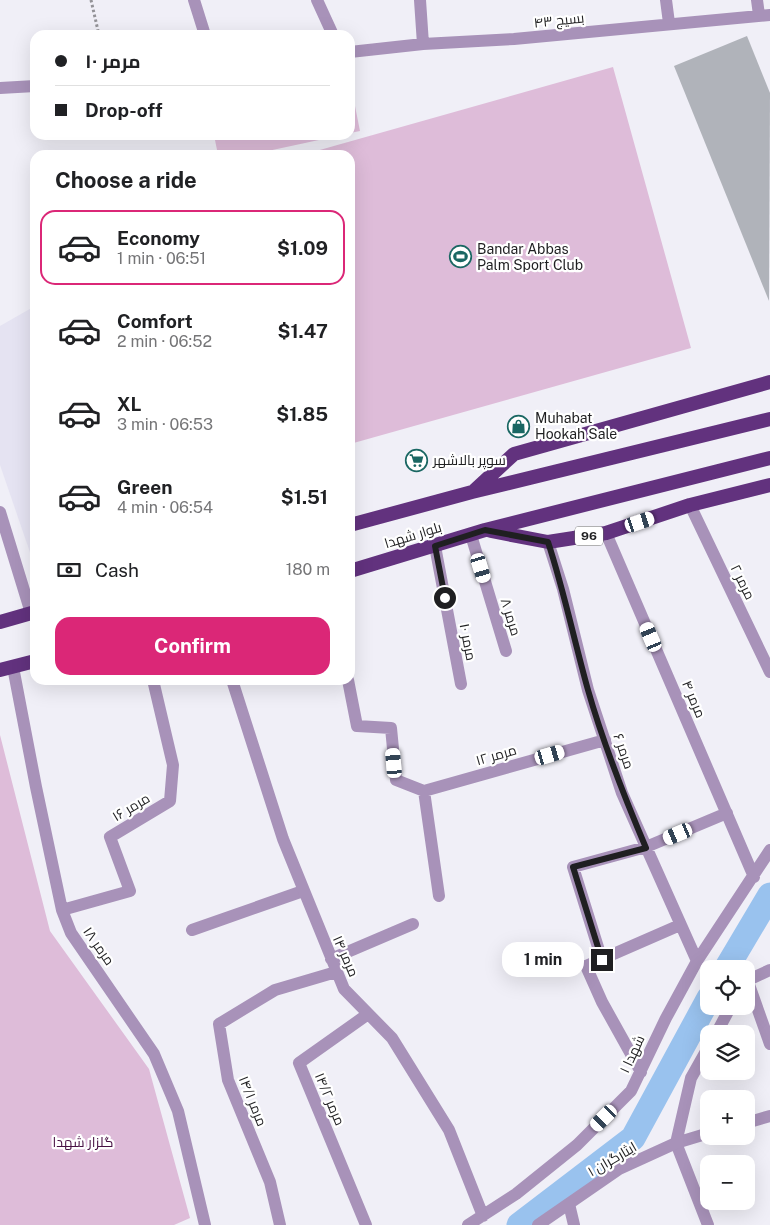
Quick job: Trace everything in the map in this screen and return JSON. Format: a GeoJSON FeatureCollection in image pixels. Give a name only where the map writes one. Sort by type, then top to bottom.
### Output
{"type":"FeatureCollection","features":[{"type":"Feature","properties":{"kind":"highway"},"geometry":{"type":"LineString","coordinates":[[472,492],[514,454],[770,382]]}},
{"type":"Feature","properties":{"kind":"highway","name":"بلوار شهدا"},"geometry":{"type":"LineString","coordinates":[[355,524],[472,492],[770,419]]}},
{"type":"Feature","properties":{"kind":"highway","name":"بلوار شهدا"},"geometry":{"type":"LineString","coordinates":[[355,570],[485,530],[770,458]]}},
{"type":"Feature","properties":{"kind":"highway","name":"96"},"geometry":{"type":"LineString","coordinates":[[485,530],[548,542],[606,533],[690,505],[770,485]]}},
{"type":"Feature","properties":{"kind":"highway"},"geometry":{"type":"LineString","coordinates":[[0,622],[30,613]]}},
{"type":"Feature","properties":{"kind":"highway"},"geometry":{"type":"LineString","coordinates":[[6,668],[30,662]]}},
{"type":"Feature","properties":{"kind":"street"},"geometry":{"type":"LineString","coordinates":[[194,0],[203,30]]}},
{"type":"Feature","properties":{"kind":"street"},"geometry":{"type":"LineString","coordinates":[[317,0],[331,30]]}},
{"type":"Feature","properties":{"kind":"street"},"geometry":{"type":"LineString","coordinates":[[420,0],[423,44]]}},
{"type":"Feature","properties":{"kind":"street"},"geometry":{"type":"LineString","coordinates":[[666,0],[669,24]]}},
{"type":"Feature","properties":{"kind":"street"},"geometry":{"type":"LineString","coordinates":[[757,0],[765,15]]}},
{"type":"Feature","properties":{"kind":"street","name":"بسیج ۴۳"},"geometry":{"type":"LineString","coordinates":[[355,51],[423,44],[514,39],[765,15]]}},
{"type":"Feature","properties":{"kind":"street"},"geometry":{"type":"LineString","coordinates":[[1,86],[30,86]]}},
{"type":"Feature","properties":{"kind":"street","name":"مرمر ۲"},"geometry":{"type":"LineString","coordinates":[[690,505],[770,672]]}},
{"type":"Feature","properties":{"kind":"street"},"geometry":{"type":"LineString","coordinates":[[0,512],[30,603]]}},
{"type":"Feature","properties":{"kind":"street","name":"مرمر ۴"},"geometry":{"type":"LineString","coordinates":[[606,533],[754,877]]}},
{"type":"Feature","properties":{"kind":"street","name":"مرمر ۸"},"geometry":{"type":"LineString","coordinates":[[471,535],[506,651]]}},
{"type":"Feature","properties":{"kind":"street","name":"مرمر ۶"},"geometry":{"type":"LineString","coordinates":[[548,542],[563,589],[588,690],[622,793],[697,961]]}},
{"type":"Feature","properties":{"kind":"street","name":"مرمر ۱۰"},"geometry":{"type":"LineString","coordinates":[[435,546],[461,684]]}},
{"type":"Feature","properties":{"kind":"street","name":"مرمر ۱۸"},"geometry":{"type":"LineString","coordinates":[[6,668],[36,787],[62,910],[71,933],[154,1054],[178,1111],[206,1225]]}},
{"type":"Feature","properties":{"kind":"street","name":"مرمر ۱۶"},"geometry":{"type":"LineString","coordinates":[[62,910],[130,891],[110,837],[170,801],[173,765],[154,685]]}},
{"type":"Feature","properties":{"kind":"street","name":"مرمر ۱۴"},"geometry":{"type":"LineString","coordinates":[[234,685],[282,840],[336,972],[344,989],[392,1038],[449,1130],[483,1216]]}},
{"type":"Feature","properties":{"kind":"street"},"geometry":{"type":"LineString","coordinates":[[349,685],[356,726],[391,728],[396,780],[424,790],[438,896]]}},
{"type":"Feature","properties":{"kind":"street","name":"مرمر ۱۲"},"geometry":{"type":"LineString","coordinates":[[424,790],[605,740]]}},
{"type":"Feature","properties":{"kind":"street"},"geometry":{"type":"LineString","coordinates":[[602,960],[573,867],[646,848],[727,813]]}},
{"type":"Feature","properties":{"kind":"street","name":"شهدا ۱"},"geometry":{"type":"LineString","coordinates":[[468,1225],[516,1194],[577,1145],[631,1091],[666,1018],[697,961],[770,850]]}},
{"type":"Feature","properties":{"kind":"street"},"geometry":{"type":"LineString","coordinates":[[192,930],[303,892]]}},
{"type":"Feature","properties":{"kind":"street"},"geometry":{"type":"LineString","coordinates":[[331,959],[413,924]]}},
{"type":"Feature","properties":{"kind":"street"},"geometry":{"type":"LineString","coordinates":[[641,1072],[602,1002],[586,966],[680,925]]}},
{"type":"Feature","properties":{"kind":"street"},"geometry":{"type":"LineString","coordinates":[[755,977],[770,970]]}},
{"type":"Feature","properties":{"kind":"street","name":"مرمر ۱۴/۱"},"geometry":{"type":"LineString","coordinates":[[280,1225],[270,1182],[228,1080],[219,1024],[275,990],[336,972]]}},
{"type":"Feature","properties":{"kind":"street"},"geometry":{"type":"LineString","coordinates":[[755,1002],[770,1044]]}},
{"type":"Feature","properties":{"kind":"street","name":"مرمر ۱۴/۲"},"geometry":{"type":"LineString","coordinates":[[366,1225],[299,1063],[368,1014]]}},
{"type":"Feature","properties":{"kind":"street"},"geometry":{"type":"LineString","coordinates":[[700,1062],[691,1078],[676,1143],[708,1225]]}},
{"type":"Feature","properties":{"kind":"street"},"geometry":{"type":"LineString","coordinates":[[755,1120],[770,1116]]}},
{"type":"Feature","properties":{"kind":"street","name":"ایثارگران ۱"},"geometry":{"type":"LineString","coordinates":[[538,1225],[619,1169],[676,1143],[700,1136]]}},
{"type":"Feature","properties":{"kind":"street"},"geometry":{"type":"LineString","coordinates":[[569,1204],[574,1225]]}},
{"type":"Feature","properties":{"kind":"path"},"geometry":{"type":"LineString","coordinates":[[91,0],[97,30]]}},
{"type":"Feature","properties":{"kind":"shaded area"},"geometry":{"type":"Polygon","coordinates":[[[30,309],[30,552],[0,465],[0,326],[30,309]]]}},
{"type":"Feature","properties":{"kind":"green space"},"geometry":{"type":"Polygon","coordinates":[[[613,67],[691,348],[355,443],[355,150],[320,150],[613,67]]]}},
{"type":"Feature","properties":{"kind":"green space"},"geometry":{"type":"Polygon","coordinates":[[[355,106],[360,131],[355,132],[355,106]]]}},
{"type":"Feature","properties":{"kind":"green space"},"geometry":{"type":"Polygon","coordinates":[[[215,140],[319,140],[272,150],[217,150],[215,140]]]}},
{"type":"Feature","properties":{"kind":"green space","name":"گلزار شهدا"},"geometry":{"type":"Polygon","coordinates":[[[0,735],[50,931],[149,1069],[190,1218],[174,1225],[0,1225],[0,735]]]}},
{"type":"Feature","properties":{"kind":"building"},"geometry":{"type":"Polygon","coordinates":[[[747,36],[770,93],[769,301],[674,66],[747,36]]]}},
{"type":"Feature","properties":{"kind":"waterway"},"geometry":{"type":"LineString","coordinates":[[731,960],[770,895]]}},
{"type":"Feature","properties":{"kind":"waterway"},"geometry":{"type":"LineString","coordinates":[[519,1225],[633,1138],[700,1015]]}},
{"type":"Feature","properties":{"kind":"place","name":"Bandar Abbas Palm Sport Club"},"geometry":{"type":"Point","coordinates":[461,257]}},
{"type":"Feature","properties":{"kind":"place","name":"Muhabat Hookah Sale"},"geometry":{"type":"Point","coordinates":[519,426]}},
{"type":"Feature","properties":{"kind":"place","name":"سوپر بالاشهر"},"geometry":{"type":"Point","coordinates":[417,460]}},
{"type":"Feature","properties":{"kind":"route"},"geometry":{"type":"LineString","coordinates":[[445,598],[435,546],[485,530],[548,542],[563,589],[588,690],[622,793],[646,848],[573,867],[602,960]]}}]}
